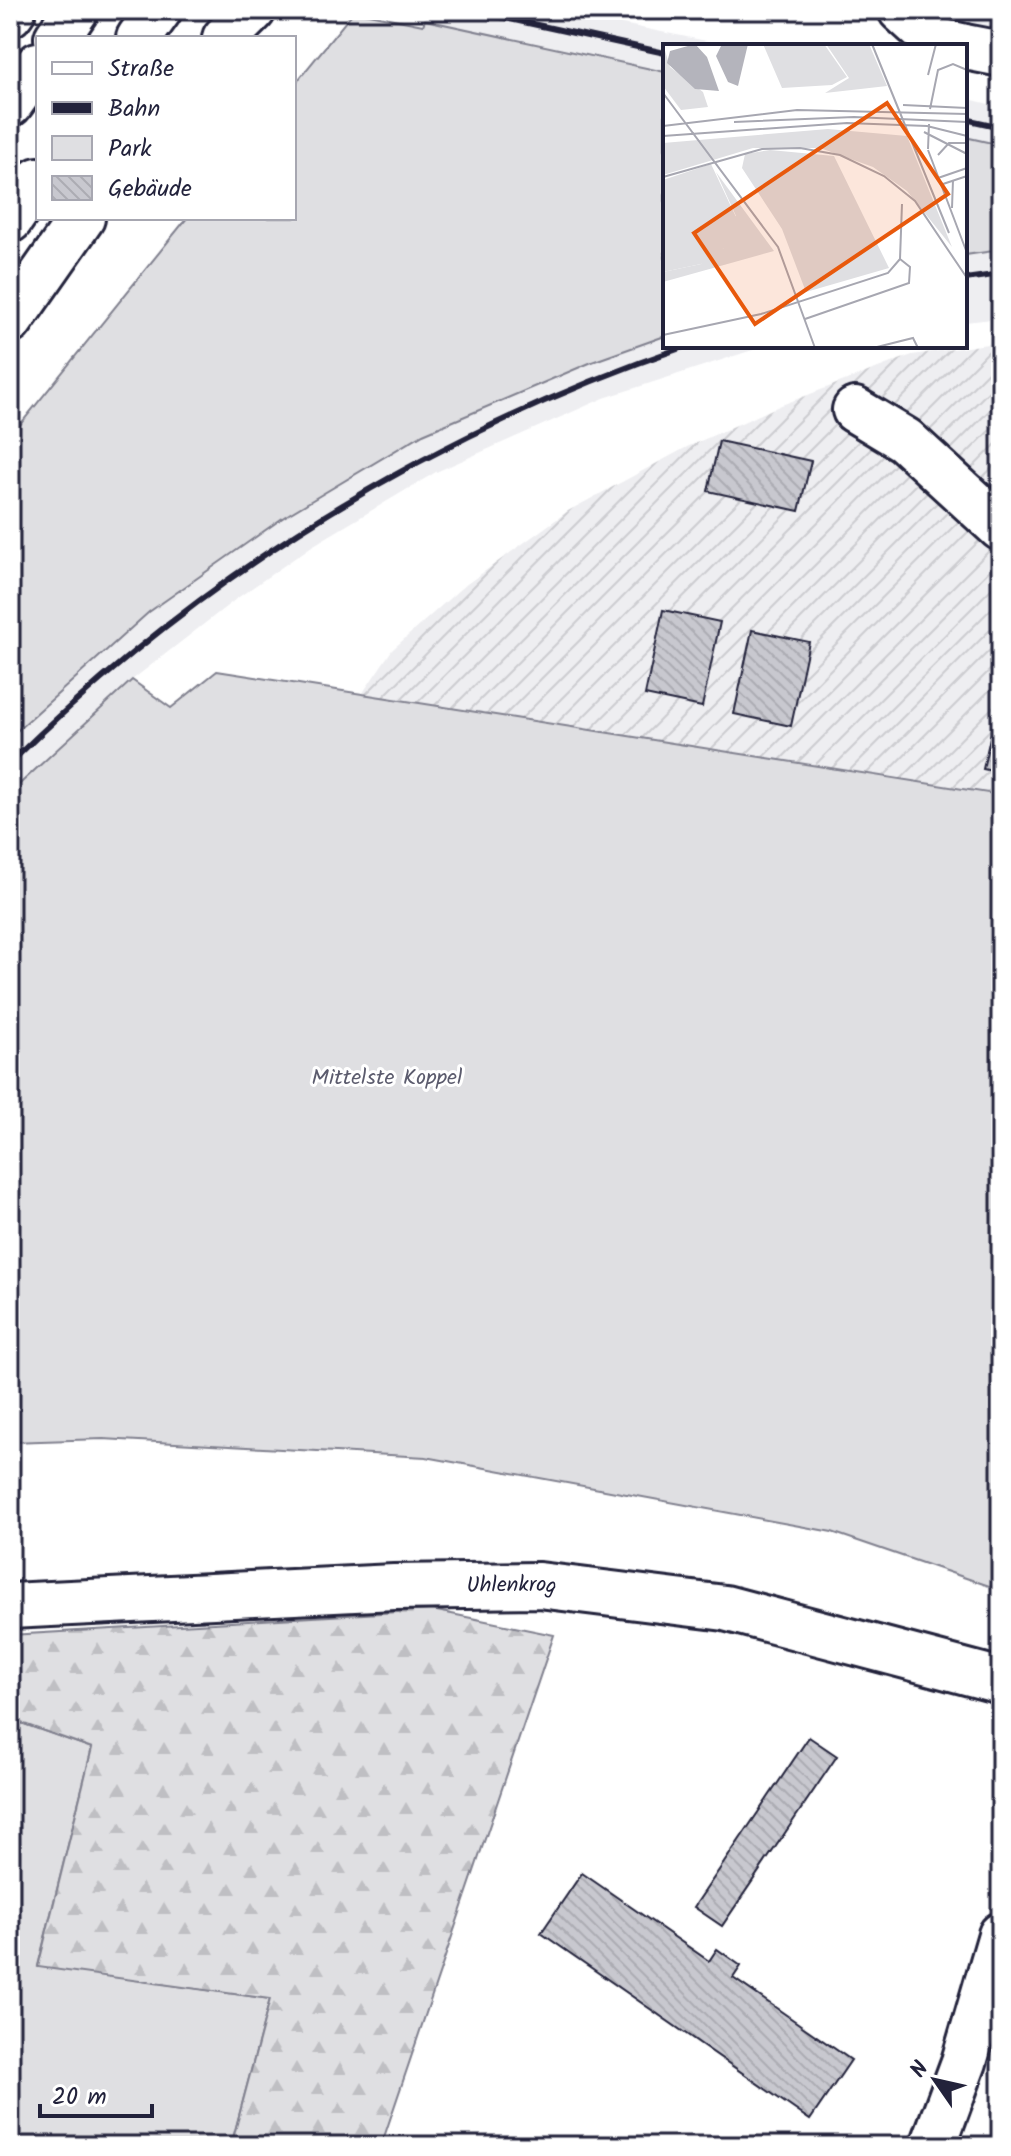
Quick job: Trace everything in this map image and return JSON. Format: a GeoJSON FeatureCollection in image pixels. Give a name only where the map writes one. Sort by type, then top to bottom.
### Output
{"type":"FeatureCollection","features":[{"type":"Feature","properties":{"kind":"main road"},"geometry":{"type":"LineString","coordinates":[[58,36],[76,10]]}},
{"type":"Feature","properties":{"kind":"main road"},"geometry":{"type":"LineString","coordinates":[[140,36],[159,10]]}},
{"type":"Feature","properties":{"kind":"main road"},"geometry":{"type":"LineString","coordinates":[[214,36],[233,10]]}},
{"type":"Feature","properties":{"kind":"main road"},"geometry":{"type":"LineString","coordinates":[[227,36],[253,10]]}},
{"type":"Feature","properties":{"kind":"main road"},"geometry":{"type":"LineString","coordinates":[[902,10],[934,40],[953,44]]}},
{"type":"Feature","properties":{"kind":"main road"},"geometry":{"type":"LineString","coordinates":[[967,47],[1001,54]]}},
{"type":"Feature","properties":{"kind":"main road"},"geometry":{"type":"LineString","coordinates":[[10,104],[36,68]]}},
{"type":"Feature","properties":{"kind":"main road"},"geometry":{"type":"LineString","coordinates":[[10,220],[36,183]]}},
{"type":"Feature","properties":{"kind":"main road"},"geometry":{"type":"LineString","coordinates":[[10,321],[81,220]]}},
{"type":"Feature","properties":{"kind":"main road"},"geometry":{"type":"LineString","coordinates":[[855,410],[905,440],[1001,528]]}},
{"type":"Feature","properties":{"kind":"main road","name":"Uhlenkrog"},"geometry":{"type":"LineString","coordinates":[[10,1606],[394,1587],[539,1585],[725,1608],[1001,1681]]}},
{"type":"Feature","properties":{"kind":"main road"},"geometry":{"type":"LineString","coordinates":[[933,2146],[964,2062],[1001,1935]]}},
{"type":"Feature","properties":{"kind":"shaded area"},"geometry":{"type":"Polygon","coordinates":[[[427,10],[553,10],[721,44],[663,44],[663,72],[425,20],[427,10]]]}},
{"type":"Feature","properties":{"kind":"shaded area"},"geometry":{"type":"Polygon","coordinates":[[[922,10],[1001,10],[1001,68],[922,10]]]}},
{"type":"Feature","properties":{"kind":"shaded area"},"geometry":{"type":"Polygon","coordinates":[[[967,98],[1001,107],[1001,145],[967,137],[967,98]]]}},
{"type":"Feature","properties":{"kind":"shaded area"},"geometry":{"type":"Polygon","coordinates":[[[1001,250],[1001,318],[967,322],[967,255],[1001,250]]]}},
{"type":"Feature","properties":{"kind":"shaded area"},"geometry":{"type":"Polygon","coordinates":[[[663,337],[663,348],[759,348],[604,398],[436,472],[312,546],[236,599],[132,680],[10,793],[10,737],[149,611],[284,517],[423,434],[592,362],[663,337]]]}},
{"type":"Feature","properties":{"kind":"shaded area"},"geometry":{"type":"Polygon","coordinates":[[[1001,342],[1001,795],[362,694],[392,650],[460,589],[568,511],[687,447],[779,406],[912,355],[1001,342]]]}},
{"type":"Feature","properties":{"kind":"green space"},"geometry":{"type":"Polygon","coordinates":[[[354,11],[423,25],[425,20],[663,72],[663,337],[592,362],[423,434],[284,517],[149,612],[10,737],[10,437],[185,220],[296,220],[296,83],[354,11]]]}},
{"type":"Feature","properties":{"kind":"green space"},"geometry":{"type":"Polygon","coordinates":[[[967,137],[1001,145],[1001,250],[967,255],[967,137]]]}},
{"type":"Feature","properties":{"kind":"green space","name":"Mittelste Koppel"},"geometry":{"type":"Polygon","coordinates":[[[217,671],[1001,795],[1001,1590],[832,1532],[426,1457],[103,1439],[10,1442],[10,793],[132,680],[171,708],[217,671]]]}},
{"type":"Feature","properties":{"kind":"green space"},"geometry":{"type":"Polygon","coordinates":[[[432,1610],[554,1635],[381,2146],[231,2146],[270,1999],[38,1967],[92,1748],[10,1719],[10,1635],[432,1610]]]}},
{"type":"Feature","properties":{"kind":"green space"},"geometry":{"type":"Polygon","coordinates":[[[10,1719],[92,1748],[38,1966],[270,1999],[231,2146],[10,2146],[10,1719]]]}},
{"type":"Feature","properties":{"kind":"building"},"geometry":{"type":"Polygon","coordinates":[[[719,441],[811,461],[799,511],[708,491],[719,441]]]}},
{"type":"Feature","properties":{"kind":"building"},"geometry":{"type":"Polygon","coordinates":[[[663,610],[720,622],[702,707],[645,695],[663,610]]]}},
{"type":"Feature","properties":{"kind":"building"},"geometry":{"type":"Polygon","coordinates":[[[752,630],[809,642],[791,726],[734,714],[752,630]]]}},
{"type":"Feature","properties":{"kind":"building"},"geometry":{"type":"Polygon","coordinates":[[[1001,688],[1001,773],[983,769],[1001,688]]]}},
{"type":"Feature","properties":{"kind":"building"},"geometry":{"type":"Polygon","coordinates":[[[809,1737],[837,1756],[722,1926],[694,1907],[809,1737]]]}},
{"type":"Feature","properties":{"kind":"building"},"geometry":{"type":"Polygon","coordinates":[[[582,1873],[709,1961],[717,1949],[741,1966],[733,1978],[851,2060],[810,2120],[541,1933],[582,1873]]]}},
{"type":"Feature","properties":{"kind":"railway"},"geometry":{"type":"LineString","coordinates":[[469,10],[663,53]]}},
{"type":"Feature","properties":{"kind":"railway"},"geometry":{"type":"LineString","coordinates":[[967,119],[1001,127]]}},
{"type":"Feature","properties":{"kind":"railway"},"geometry":{"type":"LineString","coordinates":[[967,279],[1001,274]]}},
{"type":"Feature","properties":{"kind":"railway"},"geometry":{"type":"LineString","coordinates":[[10,763],[84,694],[161,630],[241,571],[324,516],[410,467],[500,422],[591,381],[681,348]]}}]}
